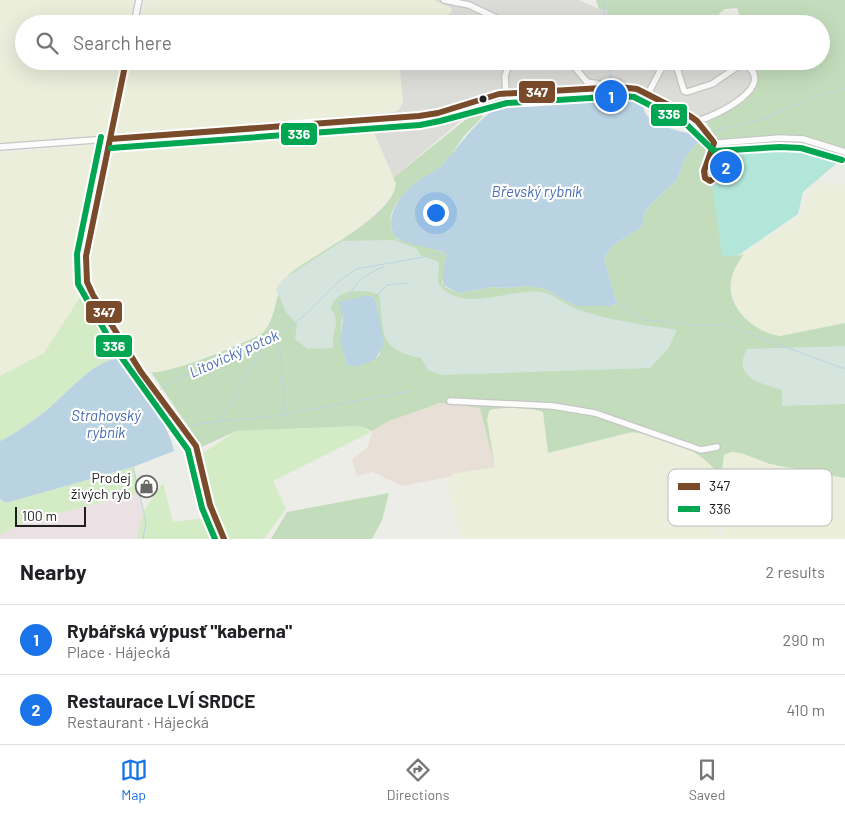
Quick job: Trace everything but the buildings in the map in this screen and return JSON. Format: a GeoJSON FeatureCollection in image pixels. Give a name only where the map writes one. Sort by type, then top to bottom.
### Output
{"type":"FeatureCollection","features":[{"type":"Feature","properties":{"kind":"street"},"geometry":{"type":"LineString","coordinates":[[136,15],[139,0]]}},
{"type":"Feature","properties":{"kind":"street"},"geometry":{"type":"LineString","coordinates":[[444,0],[469,5],[490,15]]}},
{"type":"Feature","properties":{"kind":"street"},"geometry":{"type":"LineString","coordinates":[[124,70],[86,256],[87,282],[121,342],[196,446],[210,505],[224,539]]}},
{"type":"Feature","properties":{"kind":"street"},"geometry":{"type":"LineString","coordinates":[[506,94],[505,76],[507,70]]}},
{"type":"Feature","properties":{"kind":"street"},"geometry":{"type":"LineString","coordinates":[[577,70],[587,82],[610,87]]}},
{"type":"Feature","properties":{"kind":"street"},"geometry":{"type":"LineString","coordinates":[[647,96],[660,70]]}},
{"type":"Feature","properties":{"kind":"street"},"geometry":{"type":"LineString","coordinates":[[678,70],[684,91],[687,92],[712,84],[733,70]]}},
{"type":"Feature","properties":{"kind":"street"},"geometry":{"type":"LineString","coordinates":[[697,121],[709,118],[744,98],[755,78],[753,70]]}},
{"type":"Feature","properties":{"kind":"street"},"geometry":{"type":"LineString","coordinates":[[0,147],[354,119],[429,115],[506,94],[610,87],[631,88],[697,121],[714,141],[723,144],[780,138],[803,139],[843,151]]}},
{"type":"Feature","properties":{"kind":"street"},"geometry":{"type":"LineString","coordinates":[[450,401],[553,406],[595,413],[701,450],[717,447]]}},
{"type":"Feature","properties":{"kind":"shaded area"},"geometry":{"type":"Polygon","coordinates":[[[433,0],[579,0],[599,9],[607,10],[607,15],[449,15],[452,10],[450,7],[433,0]]]}},
{"type":"Feature","properties":{"kind":"shaded area"},"geometry":{"type":"Polygon","coordinates":[[[398,70],[756,70],[757,79],[746,102],[706,122],[696,122],[681,113],[667,109],[631,91],[480,100],[478,110],[458,123],[393,178],[373,131],[369,115],[393,112],[398,70]]]}},
{"type":"Feature","properties":{"kind":"shaded area"},"geometry":{"type":"Polygon","coordinates":[[[393,240],[416,248],[420,255],[439,262],[438,283],[448,292],[459,297],[472,299],[515,293],[542,292],[588,313],[626,322],[677,330],[668,349],[650,368],[442,375],[428,370],[421,358],[397,350],[390,344],[383,330],[379,295],[358,291],[344,294],[333,302],[331,309],[336,318],[336,323],[333,348],[308,349],[295,339],[297,324],[286,312],[276,289],[282,280],[342,241],[393,240]]]}},
{"type":"Feature","properties":{"kind":"shaded area"},"geometry":{"type":"Polygon","coordinates":[[[845,346],[845,404],[782,406],[782,390],[757,382],[746,373],[743,367],[743,359],[747,349],[845,346]]]}},
{"type":"Feature","properties":{"kind":"shaded area"},"geometry":{"type":"Polygon","coordinates":[[[440,403],[480,408],[495,468],[402,486],[373,472],[357,476],[352,459],[368,447],[372,431],[389,421],[440,403]]]}},
{"type":"Feature","properties":{"kind":"shaded area"},"geometry":{"type":"Polygon","coordinates":[[[140,493],[145,523],[140,539],[0,539],[0,535],[27,521],[140,493]]]}},
{"type":"Feature","properties":{"kind":"green space"},"geometry":{"type":"Polygon","coordinates":[[[0,0],[134,0],[132,15],[15,15],[15,70],[120,70],[106,132],[103,136],[0,145],[0,0]]]}},
{"type":"Feature","properties":{"kind":"green space"},"geometry":{"type":"Polygon","coordinates":[[[145,0],[433,0],[452,9],[449,15],[142,15],[145,0]]]}},
{"type":"Feature","properties":{"kind":"green space"},"geometry":{"type":"Polygon","coordinates":[[[596,0],[845,0],[845,148],[804,136],[781,136],[723,142],[717,139],[706,122],[744,101],[754,86],[755,70],[830,70],[830,15],[740,15],[737,8],[725,9],[718,15],[607,15],[607,10],[599,9],[596,0]]]}},
{"type":"Feature","properties":{"kind":"green space"},"geometry":{"type":"Polygon","coordinates":[[[129,70],[400,70],[403,102],[398,111],[393,112],[117,136],[117,125],[129,70]]]}},
{"type":"Feature","properties":{"kind":"green space"},"geometry":{"type":"Polygon","coordinates":[[[475,112],[483,116],[464,136],[444,163],[412,188],[395,206],[391,216],[391,227],[397,239],[445,252],[447,256],[442,283],[445,287],[458,293],[492,287],[528,286],[545,289],[575,306],[611,306],[617,304],[604,258],[613,245],[642,227],[645,212],[677,180],[686,156],[700,140],[713,147],[712,183],[737,256],[744,254],[734,271],[731,282],[731,292],[738,310],[753,325],[771,334],[780,336],[845,323],[845,478],[832,476],[832,469],[797,469],[770,464],[741,453],[731,452],[724,455],[722,469],[714,469],[687,448],[649,434],[638,433],[628,433],[548,453],[543,412],[516,408],[499,408],[489,411],[487,420],[495,468],[480,408],[440,403],[389,421],[372,431],[359,426],[236,431],[202,447],[151,372],[159,372],[189,364],[226,350],[264,332],[269,325],[279,292],[287,277],[293,271],[369,220],[383,207],[392,195],[396,183],[393,178],[475,112]],[[371,296],[347,300],[341,332],[347,365],[375,360],[380,354],[376,301],[371,296]]]}},
{"type":"Feature","properties":{"kind":"green space"},"geometry":{"type":"Polygon","coordinates":[[[366,125],[373,131],[396,183],[393,193],[387,200],[363,224],[284,279],[264,332],[178,368],[156,373],[151,372],[129,346],[110,318],[96,293],[89,272],[90,252],[115,147],[118,144],[366,125]]]}},
{"type":"Feature","properties":{"kind":"green space"},"geometry":{"type":"Polygon","coordinates":[[[781,140],[808,144],[844,157],[803,192],[798,214],[737,256],[722,256],[712,183],[713,147],[781,140]]]}},
{"type":"Feature","properties":{"kind":"green space"},"geometry":{"type":"Polygon","coordinates":[[[96,145],[101,148],[102,156],[80,253],[80,269],[84,288],[82,294],[44,353],[0,376],[0,153],[96,145]]]}},
{"type":"Feature","properties":{"kind":"green space"},"geometry":{"type":"Polygon","coordinates":[[[818,183],[836,185],[845,183],[845,323],[780,336],[769,334],[755,327],[738,310],[730,285],[732,274],[744,254],[800,215],[810,192],[818,183]]]}},
{"type":"Feature","properties":{"kind":"green space"},"geometry":{"type":"Polygon","coordinates":[[[84,288],[121,350],[116,359],[97,367],[87,374],[42,414],[0,441],[0,376],[44,353],[84,288]]]}},
{"type":"Feature","properties":{"kind":"green space"},"geometry":{"type":"Polygon","coordinates":[[[493,408],[532,409],[543,412],[548,453],[637,431],[669,441],[700,456],[713,469],[668,469],[668,526],[717,526],[718,539],[461,539],[447,483],[453,474],[495,467],[487,414],[493,408]]]}},
{"type":"Feature","properties":{"kind":"green space"},"geometry":{"type":"Polygon","coordinates":[[[359,426],[371,432],[273,481],[286,509],[264,539],[227,539],[215,506],[203,453],[236,431],[359,426]]]}},
{"type":"Feature","properties":{"kind":"green space"},"geometry":{"type":"Polygon","coordinates":[[[731,452],[741,453],[793,469],[722,469],[724,455],[731,452]]]}},
{"type":"Feature","properties":{"kind":"green space"},"geometry":{"type":"Polygon","coordinates":[[[134,467],[140,493],[27,521],[0,535],[0,499],[6,503],[134,467]]]}},
{"type":"Feature","properties":{"kind":"green space"},"geometry":{"type":"Polygon","coordinates":[[[832,476],[845,478],[845,539],[724,539],[723,526],[832,526],[832,476]]]}},
{"type":"Feature","properties":{"kind":"green space"},"geometry":{"type":"Polygon","coordinates":[[[163,483],[173,522],[213,517],[219,539],[137,539],[144,510],[163,483]]]}},
{"type":"Feature","properties":{"kind":"green space"},"geometry":{"type":"Polygon","coordinates":[[[389,493],[382,520],[372,539],[271,539],[287,512],[389,493]]]}},
{"type":"Feature","properties":{"kind":"water","name":"Břevský rybník"},"geometry":{"type":"Polygon","coordinates":[[[615,91],[643,98],[644,110],[652,120],[667,127],[696,135],[700,140],[686,156],[677,180],[645,212],[642,227],[613,245],[604,258],[617,304],[611,306],[575,306],[545,289],[528,286],[492,287],[458,293],[443,285],[443,269],[447,256],[445,252],[410,244],[395,236],[391,221],[392,214],[399,200],[415,183],[440,167],[477,124],[502,104],[608,92],[609,97],[615,95],[615,91]]]}},
{"type":"Feature","properties":{"kind":"water"},"geometry":{"type":"Polygon","coordinates":[[[371,296],[376,301],[384,344],[375,360],[356,367],[347,365],[340,342],[343,319],[338,302],[371,296]]]}},
{"type":"Feature","properties":{"kind":"water","name":"Strahovský rybník"},"geometry":{"type":"Polygon","coordinates":[[[116,359],[124,366],[151,402],[166,429],[174,451],[133,467],[6,503],[0,499],[0,441],[42,414],[87,374],[97,367],[116,359]]]}},
{"type":"Feature","properties":{"kind":"waterway"},"geometry":{"type":"LineString","coordinates":[[604,0],[605,15]]}},
{"type":"Feature","properties":{"kind":"waterway"},"geometry":{"type":"LineString","coordinates":[[609,70],[612,86]]}},
{"type":"Feature","properties":{"kind":"waterway","name":"Litovický potok"},"geometry":{"type":"LineString","coordinates":[[710,131],[763,119],[814,97],[845,89]]}},
{"type":"Feature","properties":{"kind":"waterway","name":"Litovický potok"},"geometry":{"type":"LineString","coordinates":[[696,135],[704,133]]}},
{"type":"Feature","properties":{"kind":"waterway","name":"Litovický potok"},"geometry":{"type":"LineString","coordinates":[[159,390],[173,381],[285,331],[306,314],[338,282],[356,269],[446,253]]}},
{"type":"Feature","properties":{"kind":"waterway"},"geometry":{"type":"LineString","coordinates":[[349,299],[357,283],[367,275],[383,267]]}},
{"type":"Feature","properties":{"kind":"waterway"},"geometry":{"type":"LineString","coordinates":[[374,298],[387,285],[408,283]]}},
{"type":"Feature","properties":{"kind":"waterway"},"geometry":{"type":"LineString","coordinates":[[617,302],[646,320],[695,325],[726,325],[845,369]]}},
{"type":"Feature","properties":{"kind":"waterway"},"geometry":{"type":"LineString","coordinates":[[220,421],[285,415],[279,334]]}},
{"type":"Feature","properties":{"kind":"waterway"},"geometry":{"type":"LineString","coordinates":[[192,425],[220,421],[268,339]]}},
{"type":"Feature","properties":{"kind":"waterway"},"geometry":{"type":"LineString","coordinates":[[286,414],[411,391]]}},
{"type":"Feature","properties":{"kind":"waterway","name":"Litovický potok"},"geometry":{"type":"LineString","coordinates":[[146,399],[153,394]]}},
{"type":"Feature","properties":{"kind":"waterway"},"geometry":{"type":"LineString","coordinates":[[133,467],[146,522],[143,539]]}},
{"type":"Feature","properties":{"kind":"transit line","name":"347"},"geometry":{"type":"LineString","coordinates":[[124,70],[86,256],[87,282],[93,295],[141,372],[196,446],[210,505],[224,539]]}},
{"type":"Feature","properties":{"kind":"transit line","name":"347"},"geometry":{"type":"LineString","coordinates":[[110,139],[419,116],[438,113],[499,94],[619,87],[637,89],[690,116],[697,121],[713,141]]}},
{"type":"Feature","properties":{"kind":"transit line","name":"336"},"geometry":{"type":"LineString","coordinates":[[111,148],[420,125],[507,103],[623,96],[634,97],[685,123],[714,151],[780,147],[801,148],[842,160]]}},
{"type":"Feature","properties":{"kind":"transit line","name":"336"},"geometry":{"type":"LineString","coordinates":[[101,137],[77,254],[78,284],[114,347],[188,450],[202,508],[215,539]]}},
{"type":"Feature","properties":{"kind":"transit line","name":"347"},"geometry":{"type":"LineString","coordinates":[[713,179],[710,181],[705,178],[704,171],[714,143]]}},
{"type":"Feature","properties":{"kind":"place","name":"Rybářská výpusť \"kaberna\""},"geometry":{"type":"Point","coordinates":[611,96]}},
{"type":"Feature","properties":{"kind":"place","name":"Restaurace LVÍ SRDCE"},"geometry":{"type":"Point","coordinates":[726,167]}},
{"type":"Feature","properties":{"kind":"place","name":"Prodej živých ryb"},"geometry":{"type":"Point","coordinates":[147,486]}}]}
